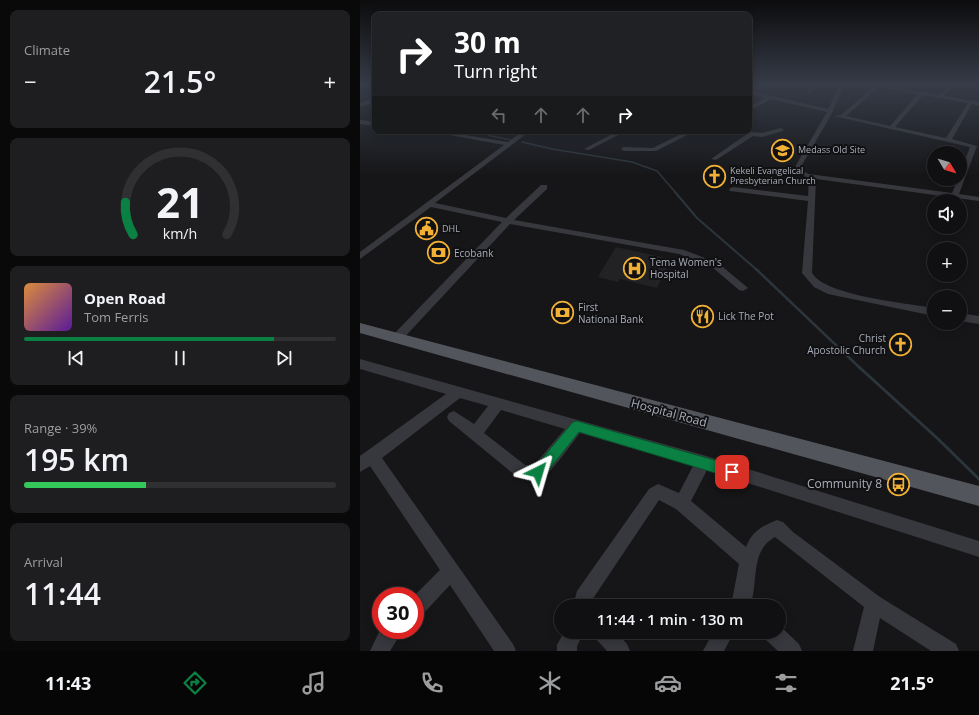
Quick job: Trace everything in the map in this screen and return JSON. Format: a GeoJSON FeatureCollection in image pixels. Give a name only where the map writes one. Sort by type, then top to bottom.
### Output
{"type":"FeatureCollection","features":[{"type":"Feature","properties":{"kind":"main road","name":"Hospital Road"},"geometry":{"type":"LineString","coordinates":[[360,328],[979,496]]}},
{"type":"Feature","properties":{"kind":"street"},"geometry":{"type":"LineString","coordinates":[[828,115],[798,169],[800,173],[948,194]]}},
{"type":"Feature","properties":{"kind":"street"},"geometry":{"type":"LineString","coordinates":[[837,115],[977,146],[955,194]]}},
{"type":"Feature","properties":{"kind":"street"},"geometry":{"type":"LineString","coordinates":[[892,127],[903,115]]}},
{"type":"Feature","properties":{"kind":"street"},"geometry":{"type":"LineString","coordinates":[[948,140],[962,115]]}},
{"type":"Feature","properties":{"kind":"street"},"geometry":{"type":"LineString","coordinates":[[360,122],[372,124]]}},
{"type":"Feature","properties":{"kind":"street"},"geometry":{"type":"LineString","coordinates":[[714,159],[752,134],[762,135],[781,130]]}},
{"type":"Feature","properties":{"kind":"street"},"geometry":{"type":"LineString","coordinates":[[449,134],[508,144]]}},
{"type":"Feature","properties":{"kind":"street"},"geometry":{"type":"LineString","coordinates":[[360,256],[523,134]]}},
{"type":"Feature","properties":{"kind":"street"},"geometry":{"type":"LineString","coordinates":[[587,148],[617,134]]}},
{"type":"Feature","properties":{"kind":"street"},"geometry":{"type":"LineString","coordinates":[[624,149],[654,150],[686,134]]}},
{"type":"Feature","properties":{"kind":"street"},"geometry":{"type":"LineString","coordinates":[[813,176],[807,273],[811,281],[829,291],[843,295],[927,311]]}},
{"type":"Feature","properties":{"kind":"street"},"geometry":{"type":"LineString","coordinates":[[396,339],[508,221],[544,188]]}},
{"type":"Feature","properties":{"kind":"street"},"geometry":{"type":"LineString","coordinates":[[733,189],[811,199]]}},
{"type":"Feature","properties":{"kind":"street"},"geometry":{"type":"LineString","coordinates":[[967,197],[979,199]]}},
{"type":"Feature","properties":{"kind":"street"},"geometry":{"type":"LineString","coordinates":[[428,204],[508,221],[681,252],[715,265],[743,288]]}},
{"type":"Feature","properties":{"kind":"street"},"geometry":{"type":"LineString","coordinates":[[967,318],[979,320]]}},
{"type":"Feature","properties":{"kind":"street"},"geometry":{"type":"LineString","coordinates":[[360,364],[703,462],[979,549]]}},
{"type":"Feature","properties":{"kind":"street"},"geometry":{"type":"LineString","coordinates":[[459,392],[366,460],[451,571],[506,651]]}},
{"type":"Feature","properties":{"kind":"street"},"geometry":{"type":"LineString","coordinates":[[475,434],[498,404]]}},
{"type":"Feature","properties":{"kind":"street"},"geometry":{"type":"LineString","coordinates":[[454,417],[521,471],[528,473],[538,472],[577,426]]}},
{"type":"Feature","properties":{"kind":"street"},"geometry":{"type":"LineString","coordinates":[[682,503],[703,462]]}},
{"type":"Feature","properties":{"kind":"street"},"geometry":{"type":"LineString","coordinates":[[583,599],[654,494],[658,492],[662,492],[682,503],[748,560]]}},
{"type":"Feature","properties":{"kind":"street"},"geometry":{"type":"LineString","coordinates":[[744,599],[748,560],[761,537],[768,530],[777,528],[787,538],[874,603],[949,651]]}},
{"type":"Feature","properties":{"kind":"street"},"geometry":{"type":"LineString","coordinates":[[424,599],[451,571]]}},
{"type":"Feature","properties":{"kind":"street"},"geometry":{"type":"LineString","coordinates":[[863,651],[874,603]]}},
{"type":"Feature","properties":{"kind":"street"},"geometry":{"type":"LineString","coordinates":[[380,651],[386,639]]}},
{"type":"Feature","properties":{"kind":"street"},"geometry":{"type":"LineString","coordinates":[[567,651],[567,645],[570,639]]}},
{"type":"Feature","properties":{"kind":"street"},"geometry":{"type":"LineString","coordinates":[[609,639],[620,651]]}},
{"type":"Feature","properties":{"kind":"street"},"geometry":{"type":"LineString","coordinates":[[713,651],[720,639]]}},
{"type":"Feature","properties":{"kind":"street"},"geometry":{"type":"LineString","coordinates":[[779,639],[792,651]]}},
{"type":"Feature","properties":{"kind":"shaded area","name":"Tema Women's Hospital"},"geometry":{"type":"Polygon","coordinates":[[[616,247],[671,259],[657,288],[620,279],[618,282],[598,277],[616,247]]]}},
{"type":"Feature","properties":{"kind":"waterway"},"geometry":{"type":"LineString","coordinates":[[488,134],[511,140]]}},
{"type":"Feature","properties":{"kind":"waterway"},"geometry":{"type":"LineString","coordinates":[[522,142],[552,149],[632,162],[657,171],[676,193]]}},
{"type":"Feature","properties":{"kind":"waterway"},"geometry":{"type":"LineString","coordinates":[[675,192],[697,218],[757,270]]}},
{"type":"Feature","properties":{"kind":"waterway"},"geometry":{"type":"LineString","coordinates":[[756,269],[860,368]]}},
{"type":"Feature","properties":{"kind":"waterway"},"geometry":{"type":"LineString","coordinates":[[859,367],[937,438],[979,479]]}},
{"type":"Feature","properties":{"kind":"place","name":"Medass Old Site"},"geometry":{"type":"Point","coordinates":[783,150]}},
{"type":"Feature","properties":{"kind":"place","name":"Kekeli Evangelical Presbyterian Church"},"geometry":{"type":"Point","coordinates":[715,176]}},
{"type":"Feature","properties":{"kind":"place","name":"DHL"},"geometry":{"type":"Point","coordinates":[426,229]}},
{"type":"Feature","properties":{"kind":"place","name":"Ecobank"},"geometry":{"type":"Point","coordinates":[439,253]}},
{"type":"Feature","properties":{"kind":"place","name":"Tema Women's Hospital"},"geometry":{"type":"Point","coordinates":[635,268]}},
{"type":"Feature","properties":{"kind":"place","name":"First National Bank"},"geometry":{"type":"Point","coordinates":[562,313]}},
{"type":"Feature","properties":{"kind":"place","name":"Lick The Pot"},"geometry":{"type":"Point","coordinates":[702,316]}},
{"type":"Feature","properties":{"kind":"place","name":"Christ Apostolic Church"},"geometry":{"type":"Point","coordinates":[901,344]}},
{"type":"Feature","properties":{"kind":"place","name":"Community 8"},"geometry":{"type":"Point","coordinates":[898,484]}},
{"type":"Feature","properties":{"kind":"route"},"geometry":{"type":"LineString","coordinates":[[538,472],[577,426],[703,462],[732,472]]}}]}
